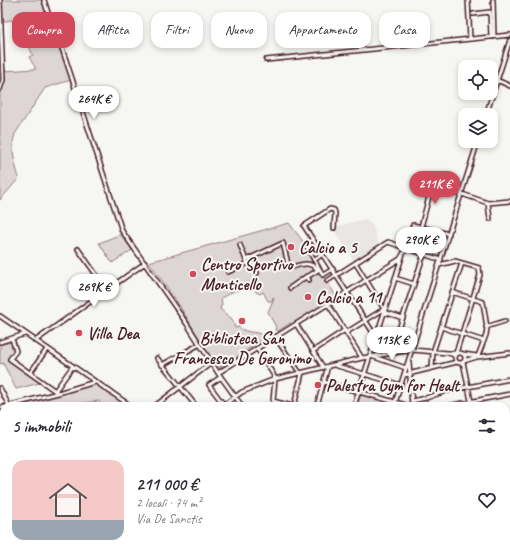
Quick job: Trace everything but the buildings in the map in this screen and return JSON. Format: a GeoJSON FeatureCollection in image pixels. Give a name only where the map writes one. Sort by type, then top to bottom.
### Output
{"type":"FeatureCollection","features":[{"type":"Feature","properties":{"kind":"street"},"geometry":{"type":"LineString","coordinates":[[0,0],[3,80],[0,89]]}},
{"type":"Feature","properties":{"kind":"street"},"geometry":{"type":"LineString","coordinates":[[44,0],[60,42],[122,231],[179,311],[211,363],[239,402]]}},
{"type":"Feature","properties":{"kind":"street"},"geometry":{"type":"LineString","coordinates":[[468,0],[470,39]]}},
{"type":"Feature","properties":{"kind":"street"},"geometry":{"type":"LineString","coordinates":[[492,37],[493,0]]}},
{"type":"Feature","properties":{"kind":"street"},"geometry":{"type":"LineString","coordinates":[[473,14],[490,12],[492,37]]}},
{"type":"Feature","properties":{"kind":"street"},"geometry":{"type":"LineString","coordinates":[[266,60],[510,35]]}},
{"type":"Feature","properties":{"kind":"street"},"geometry":{"type":"LineString","coordinates":[[498,77],[510,40]]}},
{"type":"Feature","properties":{"kind":"street"},"geometry":{"type":"LineString","coordinates":[[498,80],[510,86]]}},
{"type":"Feature","properties":{"kind":"street"},"geometry":{"type":"LineString","coordinates":[[476,148],[409,360],[408,371],[412,401],[446,391],[510,380]]}},
{"type":"Feature","properties":{"kind":"street"},"geometry":{"type":"LineString","coordinates":[[422,227],[434,178]]}},
{"type":"Feature","properties":{"kind":"street"},"geometry":{"type":"LineString","coordinates":[[462,194],[488,203],[510,201]]}},
{"type":"Feature","properties":{"kind":"street"},"geometry":{"type":"LineString","coordinates":[[488,203],[490,219]]}},
{"type":"Feature","properties":{"kind":"street"},"geometry":{"type":"LineString","coordinates":[[334,228],[336,213],[334,210],[330,209],[304,226],[376,337]]}},
{"type":"Feature","properties":{"kind":"street"},"geometry":{"type":"LineString","coordinates":[[355,402],[384,310],[413,225],[449,234]]}},
{"type":"Feature","properties":{"kind":"street"},"geometry":{"type":"LineString","coordinates":[[313,239],[305,244],[319,269],[324,275],[333,269]]}},
{"type":"Feature","properties":{"kind":"street"},"geometry":{"type":"LineString","coordinates":[[327,281],[356,264],[388,242],[441,260]]}},
{"type":"Feature","properties":{"kind":"street"},"geometry":{"type":"LineString","coordinates":[[246,260],[282,243],[289,268],[308,264],[319,269]]}},
{"type":"Feature","properties":{"kind":"street"},"geometry":{"type":"LineString","coordinates":[[228,272],[248,263],[240,245]]}},
{"type":"Feature","properties":{"kind":"street"},"geometry":{"type":"LineString","coordinates":[[78,249],[107,290]]}},
{"type":"Feature","properties":{"kind":"street"},"geometry":{"type":"LineString","coordinates":[[314,260],[323,254]]}},
{"type":"Feature","properties":{"kind":"street"},"geometry":{"type":"LineString","coordinates":[[391,353],[424,254]]}},
{"type":"Feature","properties":{"kind":"street"},"geometry":{"type":"LineString","coordinates":[[218,373],[400,259],[403,255]]}},
{"type":"Feature","properties":{"kind":"street"},"geometry":{"type":"LineString","coordinates":[[251,258],[257,272]]}},
{"type":"Feature","properties":{"kind":"street"},"geometry":{"type":"LineString","coordinates":[[439,265],[455,261],[479,268],[480,275],[456,353]]}},
{"type":"Feature","properties":{"kind":"street"},"geometry":{"type":"LineString","coordinates":[[35,340],[145,263]]}},
{"type":"Feature","properties":{"kind":"street"},"geometry":{"type":"LineString","coordinates":[[432,368],[433,352],[462,263]]}},
{"type":"Feature","properties":{"kind":"street"},"geometry":{"type":"LineString","coordinates":[[356,264],[384,310],[402,318]]}},
{"type":"Feature","properties":{"kind":"street"},"geometry":{"type":"LineString","coordinates":[[290,288],[307,276],[308,279],[319,269]]}},
{"type":"Feature","properties":{"kind":"street"},"geometry":{"type":"LineString","coordinates":[[395,278],[414,284]]}},
{"type":"Feature","properties":{"kind":"street"},"geometry":{"type":"LineString","coordinates":[[452,292],[483,302],[486,327],[484,341],[479,356]]}},
{"type":"Feature","properties":{"kind":"street"},"geometry":{"type":"LineString","coordinates":[[328,304],[362,358]]}},
{"type":"Feature","properties":{"kind":"street"},"geometry":{"type":"LineString","coordinates":[[313,352],[346,331],[384,310]]}},
{"type":"Feature","properties":{"kind":"street"},"geometry":{"type":"LineString","coordinates":[[0,316],[125,402]]}},
{"type":"Feature","properties":{"kind":"street"},"geometry":{"type":"LineString","coordinates":[[486,327],[505,321]]}},
{"type":"Feature","properties":{"kind":"street"},"geometry":{"type":"LineString","coordinates":[[296,324],[323,368]]}},
{"type":"Feature","properties":{"kind":"street"},"geometry":{"type":"LineString","coordinates":[[441,327],[484,341]]}},
{"type":"Feature","properties":{"kind":"street"},"geometry":{"type":"LineString","coordinates":[[274,331],[276,337],[301,373],[294,402]]}},
{"type":"Feature","properties":{"kind":"street"},"geometry":{"type":"LineString","coordinates":[[0,342],[25,334]]}},
{"type":"Feature","properties":{"kind":"street"},"geometry":{"type":"LineString","coordinates":[[12,339],[16,350],[10,359],[57,392]]}},
{"type":"Feature","properties":{"kind":"street"},"geometry":{"type":"LineString","coordinates":[[162,365],[200,344]]}},
{"type":"Feature","properties":{"kind":"street"},"geometry":{"type":"LineString","coordinates":[[257,348],[275,379],[273,401],[277,402]]}},
{"type":"Feature","properties":{"kind":"street"},"geometry":{"type":"LineString","coordinates":[[30,373],[47,349]]}},
{"type":"Feature","properties":{"kind":"street"},"geometry":{"type":"LineString","coordinates":[[227,402],[242,392],[275,379],[370,356],[412,350],[462,353],[479,356]]}},
{"type":"Feature","properties":{"kind":"street"},"geometry":{"type":"LineString","coordinates":[[370,356],[408,371],[432,368],[479,356],[510,352]]}},
{"type":"Feature","properties":{"kind":"street"},"geometry":{"type":"LineString","coordinates":[[448,353],[454,355],[457,362]]}},
{"type":"Feature","properties":{"kind":"street"},"geometry":{"type":"LineString","coordinates":[[455,357],[458,353],[462,353]]}},
{"type":"Feature","properties":{"kind":"street"},"geometry":{"type":"LineString","coordinates":[[462,353],[465,358],[463,361],[472,402],[510,394]]}},
{"type":"Feature","properties":{"kind":"street"},"geometry":{"type":"LineString","coordinates":[[157,358],[192,402]]}},
{"type":"Feature","properties":{"kind":"street"},"geometry":{"type":"LineString","coordinates":[[161,402],[211,363]]}},
{"type":"Feature","properties":{"kind":"street"},"geometry":{"type":"LineString","coordinates":[[333,364],[401,386]]}},
{"type":"Feature","properties":{"kind":"street"},"geometry":{"type":"LineString","coordinates":[[57,392],[73,366]]}},
{"type":"Feature","properties":{"kind":"street"},"geometry":{"type":"LineString","coordinates":[[318,402],[328,366]]}},
{"type":"Feature","properties":{"kind":"street"},"geometry":{"type":"LineString","coordinates":[[324,382],[395,402],[404,375],[408,371]]}},
{"type":"Feature","properties":{"kind":"street"},"geometry":{"type":"LineString","coordinates":[[221,377],[209,385],[221,402]]}},
{"type":"Feature","properties":{"kind":"street"},"geometry":{"type":"LineString","coordinates":[[22,402],[95,382]]}},
{"type":"Feature","properties":{"kind":"street"},"geometry":{"type":"LineString","coordinates":[[0,388],[6,402]]}},
{"type":"Feature","properties":{"kind":"shaded area"},"geometry":{"type":"Polygon","coordinates":[[[2,0],[41,0],[46,12],[12,12],[12,21],[2,22],[2,0]]]}},
{"type":"Feature","properties":{"kind":"shaded area"},"geometry":{"type":"Polygon","coordinates":[[[30,48],[59,48],[71,80],[45,88],[15,134],[13,150],[19,178],[0,200],[0,93],[4,71],[36,69],[29,57],[33,55],[30,48]]]}},
{"type":"Feature","properties":{"kind":"shaded area"},"geometry":{"type":"Polygon","coordinates":[[[364,219],[372,224],[379,245],[354,261],[332,228],[364,219]]]}},
{"type":"Feature","properties":{"kind":"shaded area","name":"Centro Sportivo Monticello"},"geometry":{"type":"Polygon","coordinates":[[[289,223],[305,244],[337,298],[292,326],[290,323],[278,331],[275,330],[276,327],[268,312],[274,298],[273,297],[272,301],[268,301],[263,292],[260,294],[256,292],[251,282],[238,289],[239,291],[236,290],[221,298],[222,304],[220,309],[232,319],[235,328],[239,327],[245,331],[262,335],[265,338],[223,366],[217,368],[176,300],[149,262],[289,223]]]}},
{"type":"Feature","properties":{"kind":"shaded area"},"geometry":{"type":"Polygon","coordinates":[[[121,234],[132,250],[112,263],[99,243],[121,234]]]}},
{"type":"Feature","properties":{"kind":"shaded area"},"geometry":{"type":"Polygon","coordinates":[[[11,342],[14,351],[8,360],[40,383],[16,389],[3,363],[0,364],[0,345],[11,342]]]}},
{"type":"Feature","properties":{"kind":"shaded area"},"geometry":{"type":"Polygon","coordinates":[[[96,384],[121,402],[99,401],[32,402],[96,384]]]}},
{"type":"Feature","properties":{"kind":"shaded area"},"geometry":{"type":"Polygon","coordinates":[[[361,394],[388,402],[358,402],[361,394]]]}},
{"type":"Feature","properties":{"kind":"place","name":"Calcio a 5"},"geometry":{"type":"Point","coordinates":[291,247]}},
{"type":"Feature","properties":{"kind":"place","name":"Centro Sportivo Monticello"},"geometry":{"type":"Point","coordinates":[193,274]}},
{"type":"Feature","properties":{"kind":"place","name":"Calcio a 11"},"geometry":{"type":"Point","coordinates":[308,297]}},
{"type":"Feature","properties":{"kind":"place","name":"Biblioteca San Francesco De Geronimo"},"geometry":{"type":"Point","coordinates":[242,321]}},
{"type":"Feature","properties":{"kind":"place","name":"Villa Dea"},"geometry":{"type":"Point","coordinates":[79,333]}},
{"type":"Feature","properties":{"kind":"place","name":"Palestra Gym for Healt"},"geometry":{"type":"Point","coordinates":[318,385]}}]}
